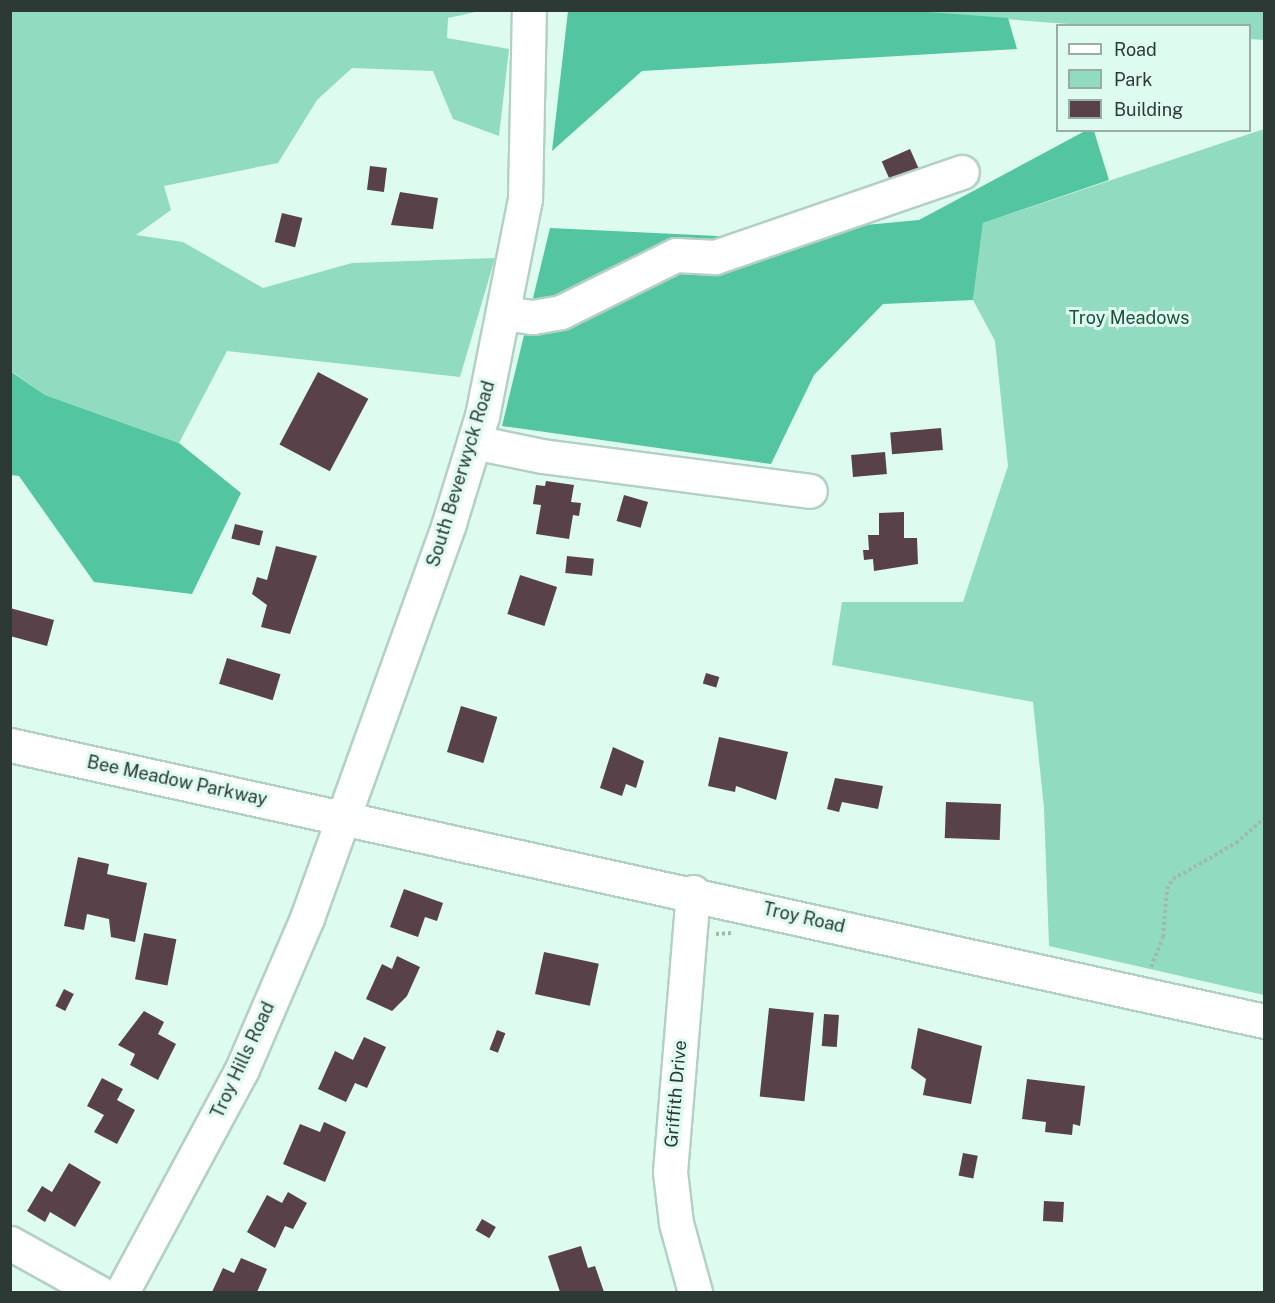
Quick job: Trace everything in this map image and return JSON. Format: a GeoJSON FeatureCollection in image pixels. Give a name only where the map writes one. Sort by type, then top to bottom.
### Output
{"type":"FeatureCollection","features":[{"type":"Feature","properties":{"kind":"street","name":"South Beverwyck Road"},"geometry":{"type":"LineString","coordinates":[[343,818],[474,442],[504,314],[525,198],[529,10]]}},
{"type":"Feature","properties":{"kind":"street"},"geometry":{"type":"LineString","coordinates":[[504,314],[533,317],[561,312],[676,255],[705,259],[723,254],[962,172]]}},
{"type":"Feature","properties":{"kind":"street"},"geometry":{"type":"LineString","coordinates":[[474,442],[542,456],[810,491]]}},
{"type":"Feature","properties":{"kind":"street","name":"Bee Meadow Parkway"},"geometry":{"type":"LineString","coordinates":[[10,745],[343,818]]}},
{"type":"Feature","properties":{"kind":"street","name":"Troy Road"},"geometry":{"type":"LineString","coordinates":[[343,818],[693,892],[1264,1021]]}},
{"type":"Feature","properties":{"kind":"street","name":"Troy Hills Road"},"geometry":{"type":"LineString","coordinates":[[122,1293],[242,1069],[343,818]]}},
{"type":"Feature","properties":{"kind":"street","name":"Griffith Drive"},"geometry":{"type":"LineString","coordinates":[[693,892],[670,1172],[675,1223],[695,1293]]}},
{"type":"Feature","properties":{"kind":"street"},"geometry":{"type":"LineString","coordinates":[[10,1243],[98,1293]]}},
{"type":"Feature","properties":{"kind":"path"},"geometry":{"type":"LineString","coordinates":[[1148,975],[1163,937],[1167,889],[1173,879],[1236,843],[1264,819]]}},
{"type":"Feature","properties":{"kind":"green space"},"geometry":{"type":"Polygon","coordinates":[[[901,10],[1008,18],[1017,49],[642,71],[552,151],[568,11],[901,10]]]}},
{"type":"Feature","properties":{"kind":"green space"},"geometry":{"type":"Polygon","coordinates":[[[11,11],[480,11],[448,18],[447,38],[509,49],[499,136],[453,119],[433,71],[352,68],[317,100],[278,163],[164,186],[171,210],[136,235],[183,242],[263,288],[352,263],[495,258],[460,377],[227,351],[179,443],[45,395],[11,371],[11,11]]]}},
{"type":"Feature","properties":{"kind":"green space"},"geometry":{"type":"Polygon","coordinates":[[[901,11],[1264,11],[1264,40],[1251,39],[1251,24],[1068,24],[901,11]]]}},
{"type":"Feature","properties":{"kind":"green space","name":"Troy Meadows"},"geometry":{"type":"Polygon","coordinates":[[[1264,129],[1264,995],[1049,946],[1044,808],[1033,702],[832,665],[842,602],[963,602],[1008,466],[995,341],[973,300],[983,223],[1264,129]]]}},
{"type":"Feature","properties":{"kind":"green space"},"geometry":{"type":"Polygon","coordinates":[[[1083,132],[1094,132],[1109,180],[983,223],[973,300],[883,304],[814,375],[771,464],[502,426],[550,228],[738,237],[919,220],[1083,132]]]}},
{"type":"Feature","properties":{"kind":"green space"},"geometry":{"type":"Polygon","coordinates":[[[10,371],[45,395],[179,443],[241,493],[192,594],[94,582],[19,476],[11,475],[10,371]]]}},
{"type":"Feature","properties":{"kind":"building"},"geometry":{"type":"Polygon","coordinates":[[[910,149],[920,171],[891,184],[882,162],[910,149]]]}},
{"type":"Feature","properties":{"kind":"building"},"geometry":{"type":"Polygon","coordinates":[[[370,166],[387,168],[384,192],[367,190],[370,166]]]}},
{"type":"Feature","properties":{"kind":"building"},"geometry":{"type":"Polygon","coordinates":[[[400,192],[438,198],[433,229],[391,225],[400,192]]]}},
{"type":"Feature","properties":{"kind":"building"},"geometry":{"type":"Polygon","coordinates":[[[282,213],[302,218],[295,247],[275,242],[282,213]]]}},
{"type":"Feature","properties":{"kind":"building"},"geometry":{"type":"Polygon","coordinates":[[[318,372],[368,399],[330,471],[280,444],[318,372]]]}},
{"type":"Feature","properties":{"kind":"building"},"geometry":{"type":"Polygon","coordinates":[[[941,428],[943,450],[892,454],[890,432],[941,428]]]}},
{"type":"Feature","properties":{"kind":"building"},"geometry":{"type":"Polygon","coordinates":[[[885,452],[887,474],[853,477],[851,455],[885,452]]]}},
{"type":"Feature","properties":{"kind":"building"},"geometry":{"type":"Polygon","coordinates":[[[546,481],[574,485],[571,502],[581,503],[579,516],[573,515],[569,539],[536,534],[541,505],[533,504],[536,485],[545,486],[546,481]]]}},
{"type":"Feature","properties":{"kind":"building"},"geometry":{"type":"Polygon","coordinates":[[[624,495],[648,502],[641,528],[617,521],[624,495]]]}},
{"type":"Feature","properties":{"kind":"building"},"geometry":{"type":"Polygon","coordinates":[[[904,512],[904,538],[917,538],[918,564],[874,571],[873,559],[864,560],[863,550],[869,550],[868,535],[879,535],[879,513],[904,512]]]}},
{"type":"Feature","properties":{"kind":"building"},"geometry":{"type":"Polygon","coordinates":[[[235,524],[263,531],[260,546],[231,539],[235,524]]]}},
{"type":"Feature","properties":{"kind":"building"},"geometry":{"type":"Polygon","coordinates":[[[276,546],[317,556],[290,634],[261,627],[267,605],[252,594],[257,577],[267,580],[276,546]]]}},
{"type":"Feature","properties":{"kind":"building"},"geometry":{"type":"Polygon","coordinates":[[[567,556],[594,559],[592,576],[565,573],[567,556]]]}},
{"type":"Feature","properties":{"kind":"building"},"geometry":{"type":"Polygon","coordinates":[[[520,575],[557,587],[544,626],[507,614],[520,575]]]}},
{"type":"Feature","properties":{"kind":"building"},"geometry":{"type":"Polygon","coordinates":[[[10,608],[54,620],[47,646],[10,636],[10,608]]]}},
{"type":"Feature","properties":{"kind":"building"},"geometry":{"type":"Polygon","coordinates":[[[227,658],[281,674],[273,700],[219,684],[227,658]]]}},
{"type":"Feature","properties":{"kind":"building"},"geometry":{"type":"Polygon","coordinates":[[[706,673],[719,677],[716,688],[703,684],[706,673]]]}},
{"type":"Feature","properties":{"kind":"building"},"geometry":{"type":"Polygon","coordinates":[[[461,706],[497,717],[483,763],[447,752],[461,706]]]}},
{"type":"Feature","properties":{"kind":"building"},"geometry":{"type":"Polygon","coordinates":[[[719,737],[788,752],[776,800],[736,786],[735,792],[708,786],[719,737]]]}},
{"type":"Feature","properties":{"kind":"building"},"geometry":{"type":"Polygon","coordinates":[[[613,747],[644,761],[636,788],[626,784],[622,796],[600,788],[613,747]]]}},
{"type":"Feature","properties":{"kind":"building"},"geometry":{"type":"Polygon","coordinates":[[[835,778],[883,786],[878,809],[842,802],[839,812],[827,809],[835,778]]]}},
{"type":"Feature","properties":{"kind":"building"},"geometry":{"type":"Polygon","coordinates":[[[946,802],[1001,804],[1000,840],[945,838],[946,802]]]}},
{"type":"Feature","properties":{"kind":"building"},"geometry":{"type":"Polygon","coordinates":[[[78,857],[109,864],[107,874],[147,883],[135,942],[111,937],[109,919],[87,914],[84,930],[64,926],[78,857]]]}},
{"type":"Feature","properties":{"kind":"building"},"geometry":{"type":"Polygon","coordinates":[[[404,889],[443,903],[437,921],[425,917],[418,937],[390,927],[404,889]]]}},
{"type":"Feature","properties":{"kind":"building"},"geometry":{"type":"Polygon","coordinates":[[[144,933],[176,939],[167,985],[135,979],[144,933]]]}},
{"type":"Feature","properties":{"kind":"building"},"geometry":{"type":"Polygon","coordinates":[[[544,952],[599,964],[590,1006],[535,994],[544,952]]]}},
{"type":"Feature","properties":{"kind":"building"},"geometry":{"type":"Polygon","coordinates":[[[397,956],[420,967],[407,996],[392,1011],[366,999],[382,964],[392,969],[397,956]]]}},
{"type":"Feature","properties":{"kind":"building"},"geometry":{"type":"Polygon","coordinates":[[[64,989],[74,994],[65,1011],[55,1006],[64,989]]]}},
{"type":"Feature","properties":{"kind":"building"},"geometry":{"type":"Polygon","coordinates":[[[769,1008],[814,1013],[804,1101],[760,1097],[769,1008]]]}},
{"type":"Feature","properties":{"kind":"building"},"geometry":{"type":"Polygon","coordinates":[[[144,1011],[164,1022],[158,1034],[176,1044],[158,1080],[130,1065],[135,1054],[118,1045],[144,1011]]]}},
{"type":"Feature","properties":{"kind":"building"},"geometry":{"type":"Polygon","coordinates":[[[824,1014],[839,1015],[837,1047],[822,1046],[824,1014]]]}},
{"type":"Feature","properties":{"kind":"building"},"geometry":{"type":"Polygon","coordinates":[[[918,1028],[982,1046],[971,1104],[923,1095],[926,1079],[911,1068],[918,1028]]]}},
{"type":"Feature","properties":{"kind":"building"},"geometry":{"type":"Polygon","coordinates":[[[497,1030],[505,1033],[498,1053],[489,1050],[497,1030]]]}},
{"type":"Feature","properties":{"kind":"building"},"geometry":{"type":"Polygon","coordinates":[[[364,1037],[386,1047],[367,1088],[355,1083],[346,1102],[318,1089],[335,1051],[353,1060],[364,1037]]]}},
{"type":"Feature","properties":{"kind":"building"},"geometry":{"type":"Polygon","coordinates":[[[102,1078],[123,1089],[117,1100],[135,1110],[117,1144],[94,1132],[104,1115],[87,1106],[102,1078]]]}},
{"type":"Feature","properties":{"kind":"building"},"geometry":{"type":"Polygon","coordinates":[[[1027,1079],[1085,1086],[1080,1126],[1073,1124],[1072,1135],[1045,1132],[1046,1122],[1022,1119],[1027,1079]]]}},
{"type":"Feature","properties":{"kind":"building"},"geometry":{"type":"Polygon","coordinates":[[[324,1122],[346,1132],[325,1182],[283,1164],[300,1124],[320,1132],[324,1122]]]}},
{"type":"Feature","properties":{"kind":"building"},"geometry":{"type":"Polygon","coordinates":[[[963,1153],[978,1156],[973,1178],[959,1176],[963,1153]]]}},
{"type":"Feature","properties":{"kind":"building"},"geometry":{"type":"Polygon","coordinates":[[[69,1163],[101,1182],[75,1227],[50,1212],[45,1222],[27,1211],[42,1186],[52,1192],[69,1163]]]}},
{"type":"Feature","properties":{"kind":"building"},"geometry":{"type":"Polygon","coordinates":[[[288,1192],[307,1203],[293,1229],[285,1226],[275,1248],[247,1232],[267,1195],[282,1203],[288,1192]]]}},
{"type":"Feature","properties":{"kind":"building"},"geometry":{"type":"Polygon","coordinates":[[[1044,1201],[1064,1202],[1063,1222],[1043,1221],[1044,1201]]]}},
{"type":"Feature","properties":{"kind":"building"},"geometry":{"type":"Polygon","coordinates":[[[482,1219],[496,1227],[489,1238],[475,1230],[482,1219]]]}},
{"type":"Feature","properties":{"kind":"building"},"geometry":{"type":"Polygon","coordinates":[[[581,1246],[588,1268],[595,1266],[604,1292],[560,1292],[548,1256],[581,1246]]]}},
{"type":"Feature","properties":{"kind":"building"},"geometry":{"type":"Polygon","coordinates":[[[241,1258],[267,1269],[257,1292],[212,1292],[223,1268],[234,1273],[241,1258]]]}}]}
